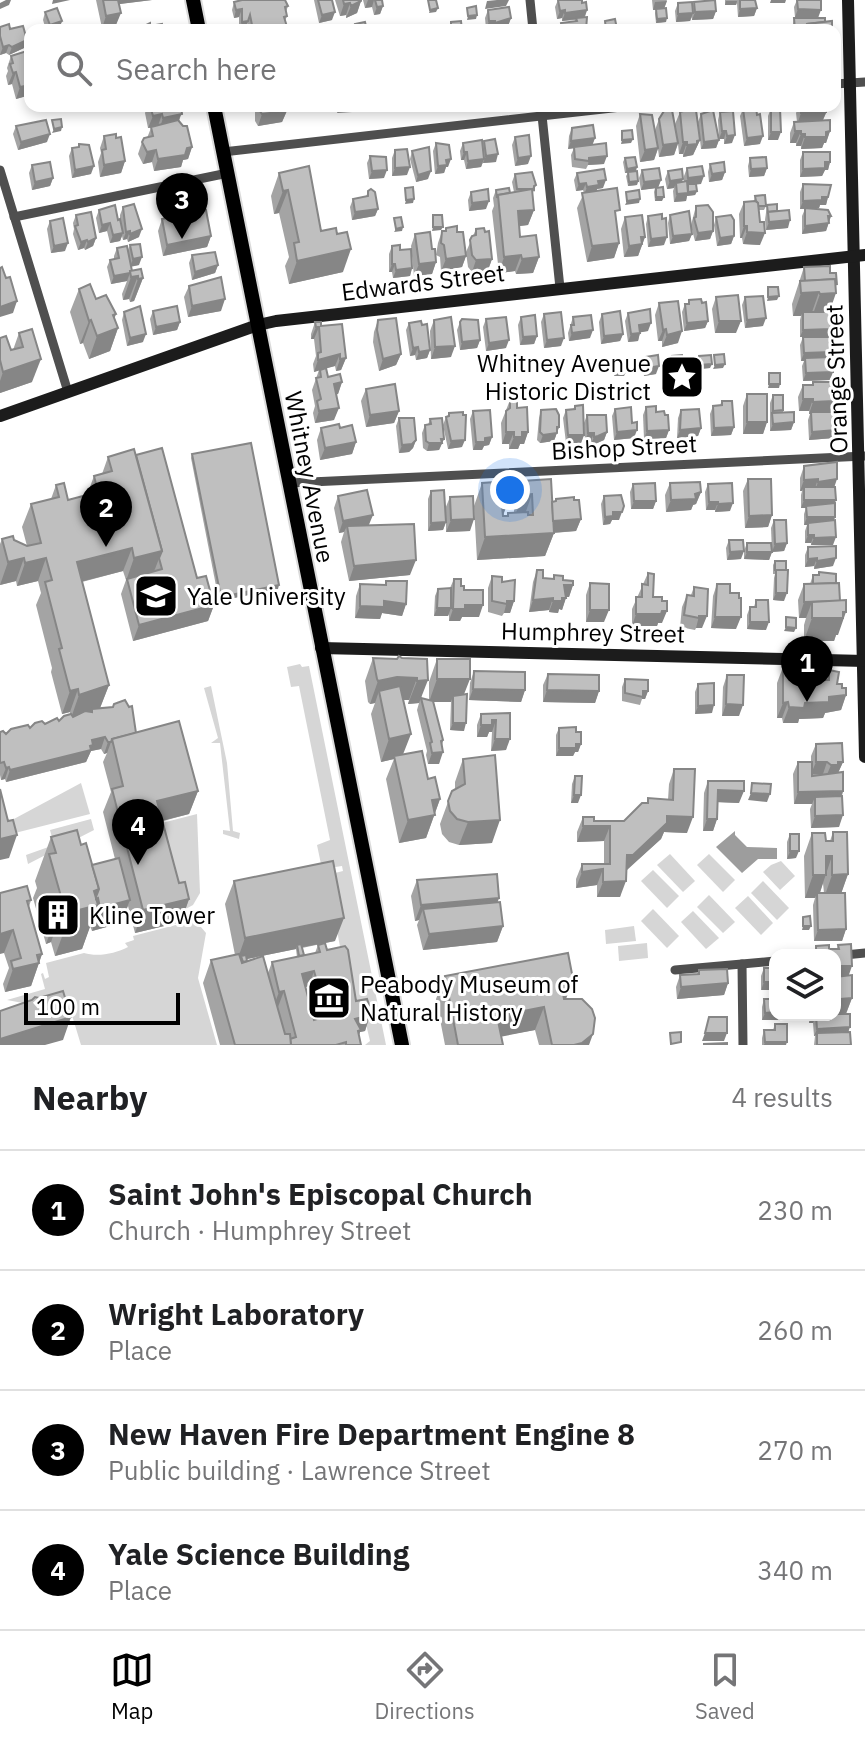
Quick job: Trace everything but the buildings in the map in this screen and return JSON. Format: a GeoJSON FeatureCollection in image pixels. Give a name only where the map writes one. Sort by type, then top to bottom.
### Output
{"type":"FeatureCollection","features":[{"type":"Feature","properties":{"kind":"main road"},"geometry":{"type":"LineString","coordinates":[[193,0],[198,24]]}},
{"type":"Feature","properties":{"kind":"main road","name":"Whitney Avenue"},"geometry":{"type":"LineString","coordinates":[[215,112],[402,1045]]}},
{"type":"Feature","properties":{"kind":"street"},"geometry":{"type":"LineString","coordinates":[[530,0],[532,24]]}},
{"type":"Feature","properties":{"kind":"street","name":"Orange Street"},"geometry":{"type":"LineString","coordinates":[[848,0],[860,255],[865,757]]}},
{"type":"Feature","properties":{"kind":"street"},"geometry":{"type":"LineString","coordinates":[[841,83],[865,82]]}},
{"type":"Feature","properties":{"kind":"street"},"geometry":{"type":"LineString","coordinates":[[223,152],[534,112]]}},
{"type":"Feature","properties":{"kind":"street"},"geometry":{"type":"LineString","coordinates":[[542,112],[560,288]]}},
{"type":"Feature","properties":{"kind":"street"},"geometry":{"type":"LineString","coordinates":[[0,170],[68,392]]}},
{"type":"Feature","properties":{"kind":"street"},"geometry":{"type":"LineString","coordinates":[[14,217],[228,173]]}},
{"type":"Feature","properties":{"kind":"street","name":"Edwards Street"},"geometry":{"type":"LineString","coordinates":[[0,416],[258,325],[860,255]]}},
{"type":"Feature","properties":{"kind":"street","name":"Bishop Street"},"geometry":{"type":"LineString","coordinates":[[289,483],[862,456]]}},
{"type":"Feature","properties":{"kind":"street","name":"Humphrey Street"},"geometry":{"type":"LineString","coordinates":[[321,648],[863,661]]}},
{"type":"Feature","properties":{"kind":"street"},"geometry":{"type":"LineString","coordinates":[[841,955],[865,953]]}},
{"type":"Feature","properties":{"kind":"street"},"geometry":{"type":"LineString","coordinates":[[675,970],[769,962]]}},
{"type":"Feature","properties":{"kind":"street"},"geometry":{"type":"LineString","coordinates":[[742,964],[743,1045]]}},
{"type":"Feature","properties":{"kind":"shaded area"},"geometry":{"type":"Polygon","coordinates":[[[300,664],[302,667],[309,666],[386,1045],[365,1045],[370,1041],[363,1011],[352,1013],[327,875],[343,871],[342,866],[322,869],[317,845],[330,840],[299,686],[291,687],[287,667],[300,664]]]}},
{"type":"Feature","properties":{"kind":"shaded area"},"geometry":{"type":"Polygon","coordinates":[[[211,686],[227,763],[233,831],[240,833],[239,839],[223,834],[223,830],[230,831],[220,743],[211,743],[218,738],[204,688],[211,686]]]}},
{"type":"Feature","properties":{"kind":"shaded area"},"geometry":{"type":"Polygon","coordinates":[[[81,783],[90,814],[15,833],[12,820],[81,783]]]}},
{"type":"Feature","properties":{"kind":"shaded area"},"geometry":{"type":"Polygon","coordinates":[[[197,814],[200,893],[193,905],[180,912],[158,824],[197,814]]]}},
{"type":"Feature","properties":{"kind":"shaded area"},"geometry":{"type":"Polygon","coordinates":[[[91,819],[94,830],[28,864],[26,855],[54,845],[50,830],[91,819]]]}},
{"type":"Feature","properties":{"kind":"shaded area"},"geometry":{"type":"Polygon","coordinates":[[[735,831],[747,847],[777,848],[777,859],[758,859],[742,873],[716,847],[735,831]]]}},
{"type":"Feature","properties":{"kind":"shaded area"},"geometry":{"type":"Polygon","coordinates":[[[670,854],[695,881],[683,892],[657,865],[670,854]]]}},
{"type":"Feature","properties":{"kind":"shaded area"},"geometry":{"type":"Polygon","coordinates":[[[709,854],[735,880],[723,892],[697,865],[709,854]]]}},
{"type":"Feature","properties":{"kind":"shaded area"},"geometry":{"type":"Polygon","coordinates":[[[781,861],[795,876],[780,890],[763,872],[781,861]]]}},
{"type":"Feature","properties":{"kind":"shaded area"},"geometry":{"type":"Polygon","coordinates":[[[653,870],[679,896],[667,908],[641,881],[653,870]]]}},
{"type":"Feature","properties":{"kind":"shaded area"},"geometry":{"type":"Polygon","coordinates":[[[763,881],[789,908],[777,920],[751,893],[763,881]]]}},
{"type":"Feature","properties":{"kind":"shaded area"},"geometry":{"type":"Polygon","coordinates":[[[709,895],[735,922],[723,933],[697,907],[709,895]]]}},
{"type":"Feature","properties":{"kind":"shaded area"},"geometry":{"type":"Polygon","coordinates":[[[748,896],[773,923],[761,935],[735,908],[748,896]]]}},
{"type":"Feature","properties":{"kind":"shaded area"},"geometry":{"type":"Polygon","coordinates":[[[653,909],[679,936],[667,948],[641,921],[653,909]]]}},
{"type":"Feature","properties":{"kind":"shaded area"},"geometry":{"type":"Polygon","coordinates":[[[693,911],[719,938],[706,949],[681,922],[693,911]]]}},
{"type":"Feature","properties":{"kind":"shaded area"},"geometry":{"type":"Polygon","coordinates":[[[195,920],[206,933],[198,978],[217,1045],[81,1045],[71,1012],[7,1000],[45,989],[41,974],[45,979],[49,977],[46,963],[84,953],[100,955],[117,951],[128,947],[125,943],[134,940],[133,936],[195,920]]]}},
{"type":"Feature","properties":{"kind":"shaded area"},"geometry":{"type":"Polygon","coordinates":[[[634,926],[636,941],[606,944],[605,930],[634,926]]]}},
{"type":"Feature","properties":{"kind":"shaded area"},"geometry":{"type":"Polygon","coordinates":[[[647,943],[648,958],[619,961],[618,946],[647,943]]]}},
{"type":"Feature","properties":{"kind":"place","name":"New Haven Fire Department Engine 8"},"geometry":{"type":"Point","coordinates":[182,239]}},
{"type":"Feature","properties":{"kind":"place","name":"Whitney Avenue Historic District"},"geometry":{"type":"Point","coordinates":[682,377]}},
{"type":"Feature","properties":{"kind":"place","name":"Wright Laboratory"},"geometry":{"type":"Point","coordinates":[106,547]}},
{"type":"Feature","properties":{"kind":"place","name":"Yale University"},"geometry":{"type":"Point","coordinates":[156,596]}},
{"type":"Feature","properties":{"kind":"place","name":"Saint John's Episcopal Church"},"geometry":{"type":"Point","coordinates":[807,702]}},
{"type":"Feature","properties":{"kind":"place","name":"Yale Science Building"},"geometry":{"type":"Point","coordinates":[138,865]}},
{"type":"Feature","properties":{"kind":"place","name":"Kline Tower"},"geometry":{"type":"Point","coordinates":[58,915]}},
{"type":"Feature","properties":{"kind":"place","name":"Peabody Museum of Natural History"},"geometry":{"type":"Point","coordinates":[329,998]}}]}
